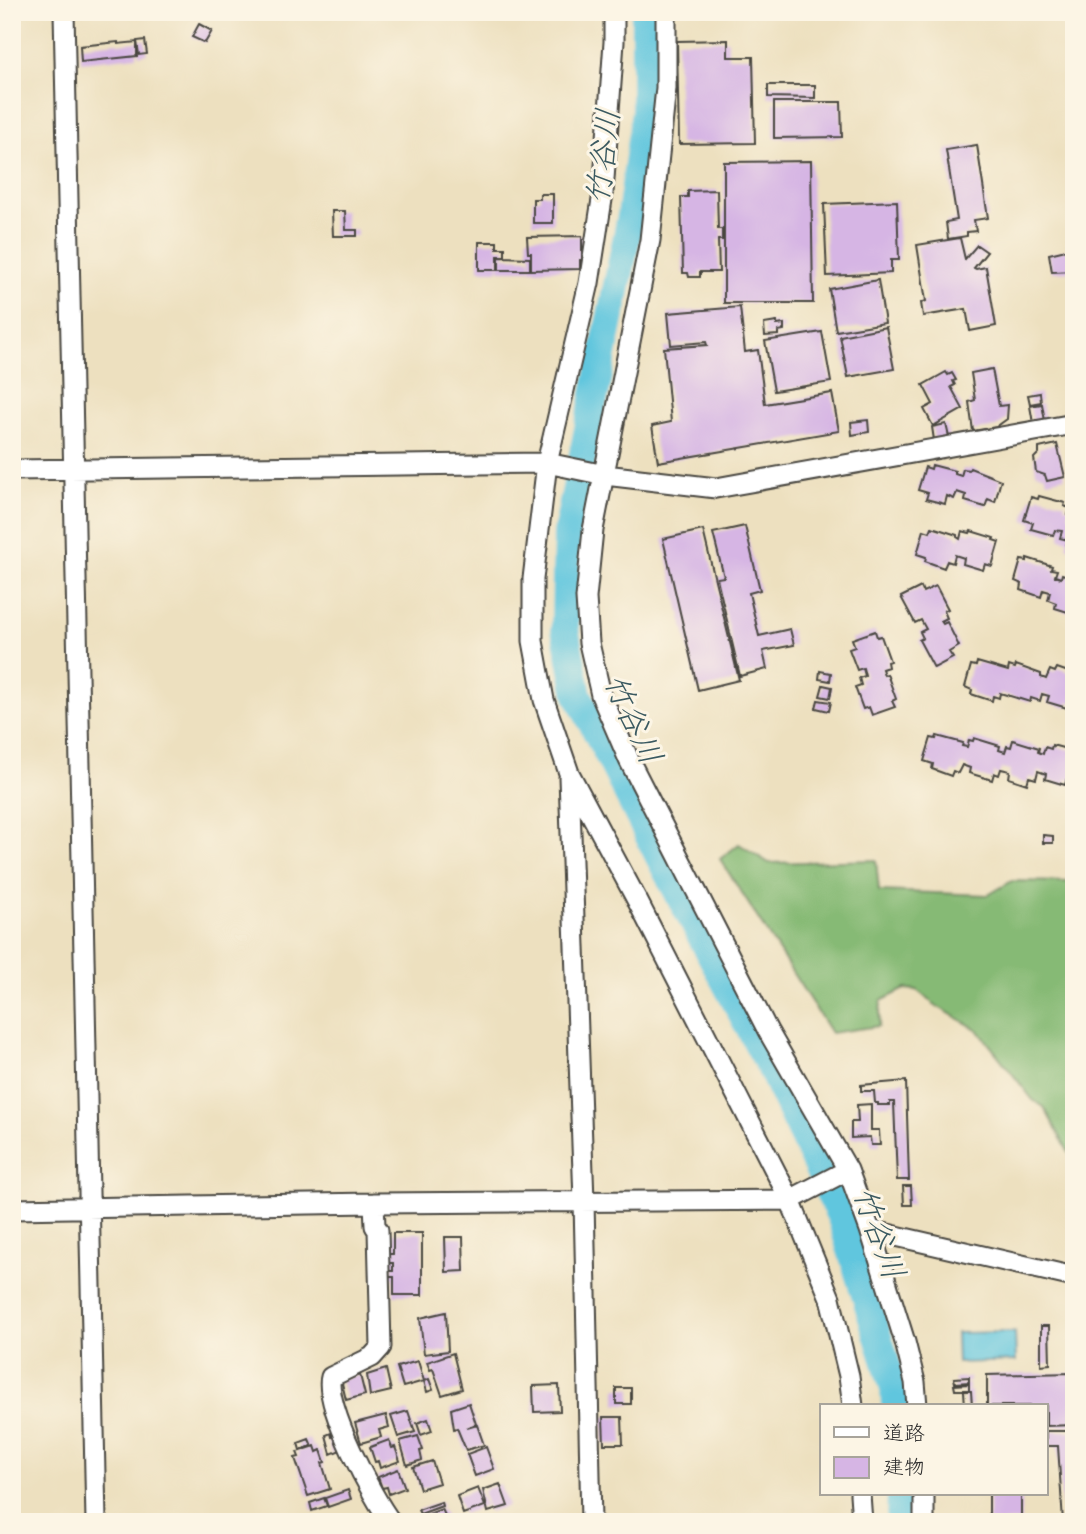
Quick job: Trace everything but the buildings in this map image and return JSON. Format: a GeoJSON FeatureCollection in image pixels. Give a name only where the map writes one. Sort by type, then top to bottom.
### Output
{"type":"FeatureCollection","features":[{"type":"Feature","properties":{"kind":"street"},"geometry":{"type":"LineString","coordinates":[[64,12],[96,1522]]}},
{"type":"Feature","properties":{"kind":"street"},"geometry":{"type":"LineString","coordinates":[[614,12],[601,206],[589,283],[552,463],[533,579],[533,641],[544,700],[569,773],[790,1200],[830,1298],[849,1376],[853,1404]]}},
{"type":"Feature","properties":{"kind":"street"},"geometry":{"type":"LineString","coordinates":[[666,12],[666,88],[650,240],[601,474],[586,598],[589,643],[601,695],[629,760],[844,1173],[870,1230],[905,1342],[915,1382],[917,1404]]}},
{"type":"Feature","properties":{"kind":"street"},"geometry":{"type":"LineString","coordinates":[[12,470],[552,463],[601,474],[716,488],[1074,424]]}},
{"type":"Feature","properties":{"kind":"street"},"geometry":{"type":"LineString","coordinates":[[569,773],[592,1522]]}},
{"type":"Feature","properties":{"kind":"street"},"geometry":{"type":"LineString","coordinates":[[12,1209],[790,1200],[844,1173]]}},
{"type":"Feature","properties":{"kind":"street"},"geometry":{"type":"LineString","coordinates":[[374,1203],[375,1226],[379,1230],[381,1347],[372,1357],[331,1377],[328,1386],[335,1412],[362,1473],[376,1502],[391,1522]]}},
{"type":"Feature","properties":{"kind":"street"},"geometry":{"type":"LineString","coordinates":[[870,1230],[1074,1277]]}},
{"type":"Feature","properties":{"kind":"street"},"geometry":{"type":"LineString","coordinates":[[860,1496],[862,1522]]}},
{"type":"Feature","properties":{"kind":"street"},"geometry":{"type":"LineString","coordinates":[[923,1496],[924,1522]]}},
{"type":"Feature","properties":{"kind":"green space"},"geometry":{"type":"Polygon","coordinates":[[[739,844],[769,863],[876,860],[879,891],[988,895],[1012,881],[1074,882],[1074,1162],[1044,1107],[1033,1100],[978,1030],[935,1005],[917,990],[905,989],[881,1001],[879,1026],[831,1033],[720,859],[739,844]]]}},
{"type":"Feature","properties":{"kind":"water"},"geometry":{"type":"Polygon","coordinates":[[[1015,1332],[1016,1361],[957,1363],[956,1333],[1015,1332]]]}},
{"type":"Feature","properties":{"kind":"waterway","name":"竹谷川"},"geometry":{"type":"LineString","coordinates":[[645,12],[645,111],[631,216],[567,533],[565,629],[578,695],[662,863],[772,1071],[841,1218],[894,1388],[895,1404]]}},
{"type":"Feature","properties":{"kind":"waterway","name":"竹谷川"},"geometry":{"type":"LineString","coordinates":[[900,1522],[901,1496]]}}]}
